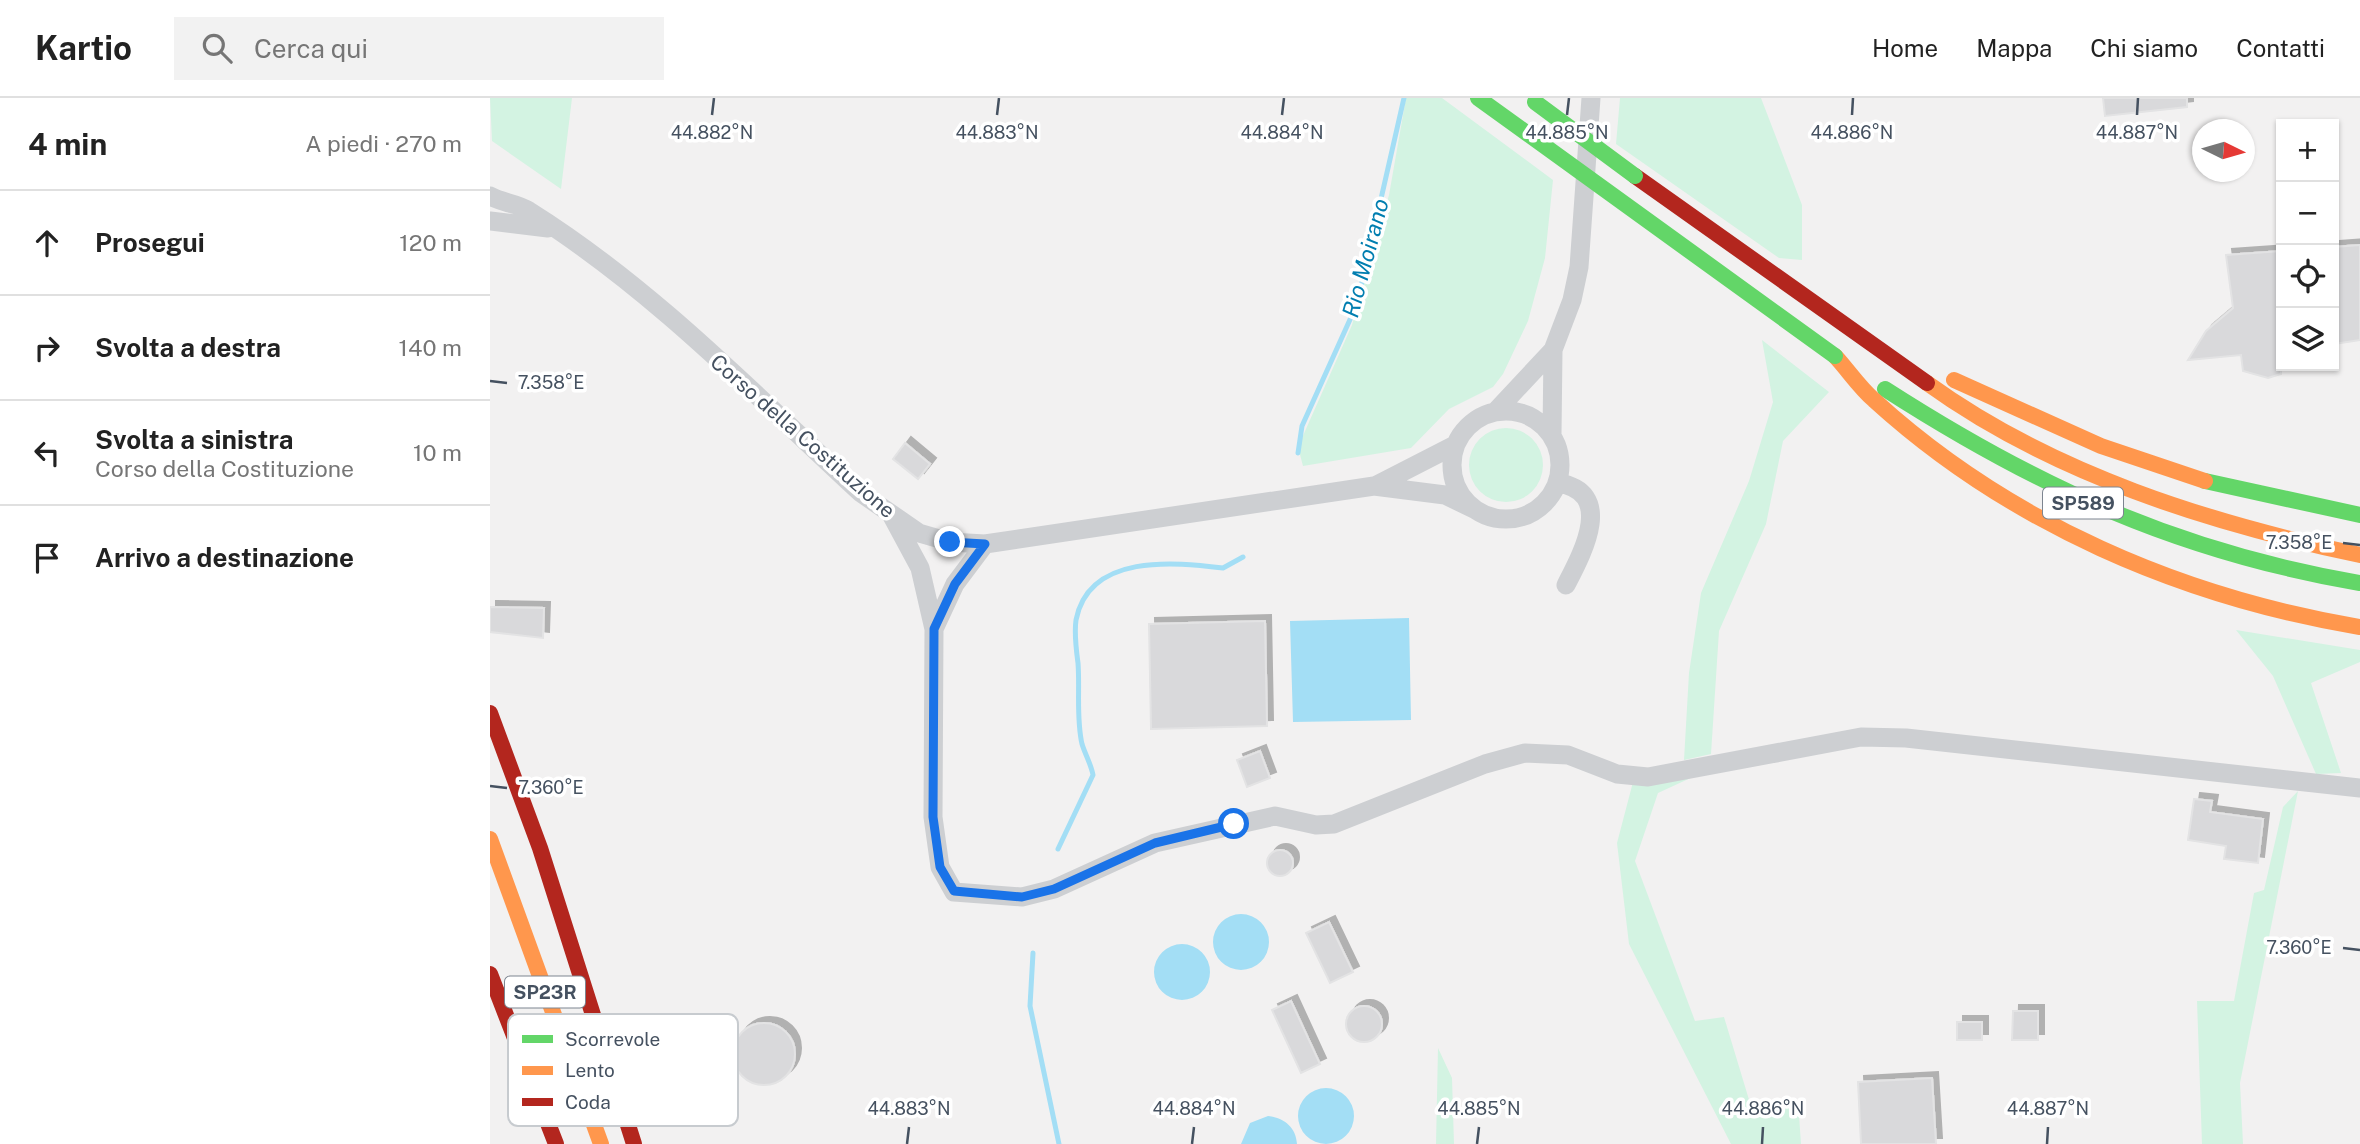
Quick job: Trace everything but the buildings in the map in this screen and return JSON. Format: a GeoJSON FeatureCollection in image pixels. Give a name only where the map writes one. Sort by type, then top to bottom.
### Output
{"type":"FeatureCollection","features":[{"type":"Feature","properties":{"kind":"main road","name":"SP589"},"geometry":{"type":"LineString","coordinates":[[1478,98],[1835,356],[1946,429],[2035,479],[2093,507],[2181,541],[2258,563],[2360,583]]}},
{"type":"Feature","properties":{"kind":"main road","name":"SP589"},"geometry":{"type":"LineString","coordinates":[[1532,100],[1864,341],[1994,426],[2108,482],[2196,515],[2311,546],[2360,555]]}},
{"type":"Feature","properties":{"kind":"main road"},"geometry":{"type":"LineString","coordinates":[[1864,341],[2037,421],[2132,458],[2244,491],[2360,515]]}},
{"type":"Feature","properties":{"kind":"main road"},"geometry":{"type":"LineString","coordinates":[[1835,356],[1871,397],[1948,461],[2087,542],[2136,565],[2227,597],[2287,613],[2360,627]]}},
{"type":"Feature","properties":{"kind":"main road"},"geometry":{"type":"LineString","coordinates":[[490,713],[540,848],[593,1014]]}},
{"type":"Feature","properties":{"kind":"main road","name":"SP23R"},"geometry":{"type":"LineString","coordinates":[[490,839],[553,1014]]}},
{"type":"Feature","properties":{"kind":"main road"},"geometry":{"type":"LineString","coordinates":[[490,974],[508,1020]]}},
{"type":"Feature","properties":{"kind":"main road"},"geometry":{"type":"LineString","coordinates":[[549,1126],[556,1144]]}},
{"type":"Feature","properties":{"kind":"main road","name":"SP23R"},"geometry":{"type":"LineString","coordinates":[[594,1126],[600,1144]]}},
{"type":"Feature","properties":{"kind":"main road"},"geometry":{"type":"LineString","coordinates":[[628,1126],[634,1144]]}},
{"type":"Feature","properties":{"kind":"street"},"geometry":{"type":"LineString","coordinates":[[1374,486],[1445,495],[1491,517],[1507,520],[1524,517],[1539,509],[1558,483],[1559,450],[1552,434],[1553,349],[1572,300],[1579,267],[1591,98]]}},
{"type":"Feature","properties":{"kind":"street","name":"Corso della Costituzione"},"geometry":{"type":"LineString","coordinates":[[490,195],[526,208],[559,230],[675,322],[862,493],[892,516],[933,539],[985,544],[1374,486]]}},
{"type":"Feature","properties":{"kind":"street"},"geometry":{"type":"LineString","coordinates":[[490,221],[522,223],[559,230]]}},
{"type":"Feature","properties":{"kind":"street"},"geometry":{"type":"LineString","coordinates":[[1496,411],[1553,349]]}},
{"type":"Feature","properties":{"kind":"street"},"geometry":{"type":"LineString","coordinates":[[1476,510],[1462,498],[1454,481],[1452,463],[1455,446],[1464,429],[1479,417],[1496,411],[1527,414],[1552,434]]}},
{"type":"Feature","properties":{"kind":"street"},"geometry":{"type":"LineString","coordinates":[[1374,486],[1455,446]]}},
{"type":"Feature","properties":{"kind":"street"},"geometry":{"type":"LineString","coordinates":[[1558,483],[1570,485],[1580,493],[1591,516],[1586,546],[1566,585]]}},
{"type":"Feature","properties":{"kind":"street"},"geometry":{"type":"LineString","coordinates":[[892,516],[920,568],[934,629],[933,817],[940,867],[954,891],[1022,897],[1054,889],[1155,843],[1275,816],[1316,825],[1334,824],[1485,764],[1525,752],[1568,755],[1617,774],[1648,778],[1861,737],[1906,738],[2360,788]]}},
{"type":"Feature","properties":{"kind":"street"},"geometry":{"type":"LineString","coordinates":[[934,629],[955,584],[985,544]]}},
{"type":"Feature","properties":{"kind":"green space"},"geometry":{"type":"Polygon","coordinates":[[[490,98],[572,98],[561,189],[492,141],[490,98]]]}},
{"type":"Feature","properties":{"kind":"green space"},"geometry":{"type":"Polygon","coordinates":[[[1406,98],[1442,98],[1553,180],[1545,258],[1528,321],[1503,374],[1493,387],[1449,409],[1411,448],[1303,466],[1298,447],[1352,325],[1389,195],[1406,98]]]}},
{"type":"Feature","properties":{"kind":"green space"},"geometry":{"type":"Polygon","coordinates":[[[1620,98],[1761,98],[1802,205],[1802,260],[1779,258],[1616,144],[1620,98]]]}},
{"type":"Feature","properties":{"kind":"green space"},"geometry":{"type":"Polygon","coordinates":[[[1762,340],[1829,392],[1783,441],[1766,524],[1719,631],[1711,754],[1684,760],[1689,673],[1701,593],[1749,481],[1773,402],[1762,340]]]}},
{"type":"Feature","properties":{"kind":"green space"},"geometry":{"type":"Polygon","coordinates":[[[1506,428],[1520,431],[1532,439],[1540,451],[1543,465],[1540,479],[1532,491],[1520,499],[1506,502],[1492,499],[1480,491],[1472,479],[1469,465],[1472,451],[1480,439],[1492,431],[1506,428]]]}},
{"type":"Feature","properties":{"kind":"green space"},"geometry":{"type":"Polygon","coordinates":[[[2236,630],[2360,650],[2360,662],[2311,683],[2341,773],[2316,774],[2273,676],[2236,630]]]}},
{"type":"Feature","properties":{"kind":"green space"},"geometry":{"type":"Polygon","coordinates":[[[1697,775],[1658,793],[1635,861],[1695,1021],[1724,1017],[1750,1103],[1798,1100],[1801,1144],[1731,1144],[1629,944],[1617,843],[1633,782],[1697,775]]]}},
{"type":"Feature","properties":{"kind":"green space"},"geometry":{"type":"Polygon","coordinates":[[[2298,791],[2240,1083],[2243,1144],[2202,1144],[2197,1001],[2234,1001],[2254,893],[2264,890],[2283,807],[2298,791]]]}},
{"type":"Feature","properties":{"kind":"green space"},"geometry":{"type":"Polygon","coordinates":[[[1438,1048],[1452,1078],[1454,1144],[1436,1144],[1438,1048]]]}},
{"type":"Feature","properties":{"kind":"water"},"geometry":{"type":"Polygon","coordinates":[[[1409,618],[1411,720],[1293,722],[1290,621],[1409,618]]]}},
{"type":"Feature","properties":{"kind":"water"},"geometry":{"type":"Polygon","coordinates":[[[1235,914],[1247,914],[1257,918],[1265,926],[1269,942],[1265,958],[1257,966],[1247,970],[1235,970],[1225,966],[1217,958],[1213,948],[1213,936],[1217,926],[1225,918],[1235,914]]]}},
{"type":"Feature","properties":{"kind":"water"},"geometry":{"type":"Polygon","coordinates":[[[1176,944],[1188,944],[1202,952],[1210,966],[1208,983],[1202,992],[1188,1000],[1176,1000],[1159,988],[1154,978],[1154,966],[1166,949],[1176,944]]]}},
{"type":"Feature","properties":{"kind":"water"},"geometry":{"type":"Polygon","coordinates":[[[1320,1088],[1332,1088],[1342,1092],[1350,1100],[1354,1116],[1350,1132],[1342,1140],[1332,1144],[1320,1144],[1310,1140],[1302,1132],[1298,1122],[1298,1110],[1302,1100],[1310,1092],[1320,1088]]]}},
{"type":"Feature","properties":{"kind":"water"},"geometry":{"type":"Polygon","coordinates":[[[1268,1116],[1288,1124],[1297,1144],[1241,1144],[1250,1123],[1268,1116]]]}},
{"type":"Feature","properties":{"kind":"waterway","name":"Rio Moirano"},"geometry":{"type":"LineString","coordinates":[[1298,453],[1302,426],[1357,304],[1404,98]]}},
{"type":"Feature","properties":{"kind":"waterway","name":"Rio Moirano"},"geometry":{"type":"LineString","coordinates":[[1058,849],[1093,775],[1082,744],[1079,724],[1075,631],[1084,598],[1098,583],[1116,573],[1136,567],[1182,564],[1223,568],[1243,557]]}},
{"type":"Feature","properties":{"kind":"waterway","name":"Rio Moirano"},"geometry":{"type":"LineString","coordinates":[[1033,953],[1030,1006],[1059,1144]]}},
{"type":"Feature","properties":{"kind":"traffic: fast"},"geometry":{"type":"LineString","coordinates":[[1478,98],[1835,356]]}},
{"type":"Feature","properties":{"kind":"traffic: fast"},"geometry":{"type":"LineString","coordinates":[[1535,102],[1635,176]]}},
{"type":"Feature","properties":{"kind":"traffic: fast"},"geometry":{"type":"LineString","coordinates":[[1885,389],[1999,457],[2112,512],[2231,554],[2360,583]]}},
{"type":"Feature","properties":{"kind":"traffic: fast"},"geometry":{"type":"LineString","coordinates":[[2205,481],[2360,515]]}},
{"type":"Feature","properties":{"kind":"traffic: slow"},"geometry":{"type":"LineString","coordinates":[[1835,356],[1869,395],[1926,444],[1982,483],[2040,518],[2100,548],[2163,574],[2293,614],[2360,627]]}},
{"type":"Feature","properties":{"kind":"traffic: slow"},"geometry":{"type":"LineString","coordinates":[[1954,380],[2101,446],[2205,481]]}},
{"type":"Feature","properties":{"kind":"traffic: slow"},"geometry":{"type":"LineString","coordinates":[[1927,383],[2027,444],[2134,491],[2246,527],[2360,555]]}},
{"type":"Feature","properties":{"kind":"traffic: slow"},"geometry":{"type":"LineString","coordinates":[[490,839],[554,1014]]}},
{"type":"Feature","properties":{"kind":"traffic: slow"},"geometry":{"type":"LineString","coordinates":[[594,1126],[601,1144]]}},
{"type":"Feature","properties":{"kind":"traffic: jam"},"geometry":{"type":"LineString","coordinates":[[1635,176],[1927,383]]}},
{"type":"Feature","properties":{"kind":"traffic: jam"},"geometry":{"type":"LineString","coordinates":[[490,713],[540,848],[593,1014]]}},
{"type":"Feature","properties":{"kind":"traffic: jam"},"geometry":{"type":"LineString","coordinates":[[490,974],[508,1020]]}},
{"type":"Feature","properties":{"kind":"traffic: jam"},"geometry":{"type":"LineString","coordinates":[[549,1126],[556,1144]]}},
{"type":"Feature","properties":{"kind":"traffic: jam"},"geometry":{"type":"LineString","coordinates":[[628,1126],[634,1144]]}},
{"type":"Feature","properties":{"kind":"route"},"geometry":{"type":"LineString","coordinates":[[950,542],[985,544],[955,584],[934,629],[933,817],[940,867],[954,891],[979,896],[1022,897],[1054,889],[1155,843],[1234,824]]}}]}
